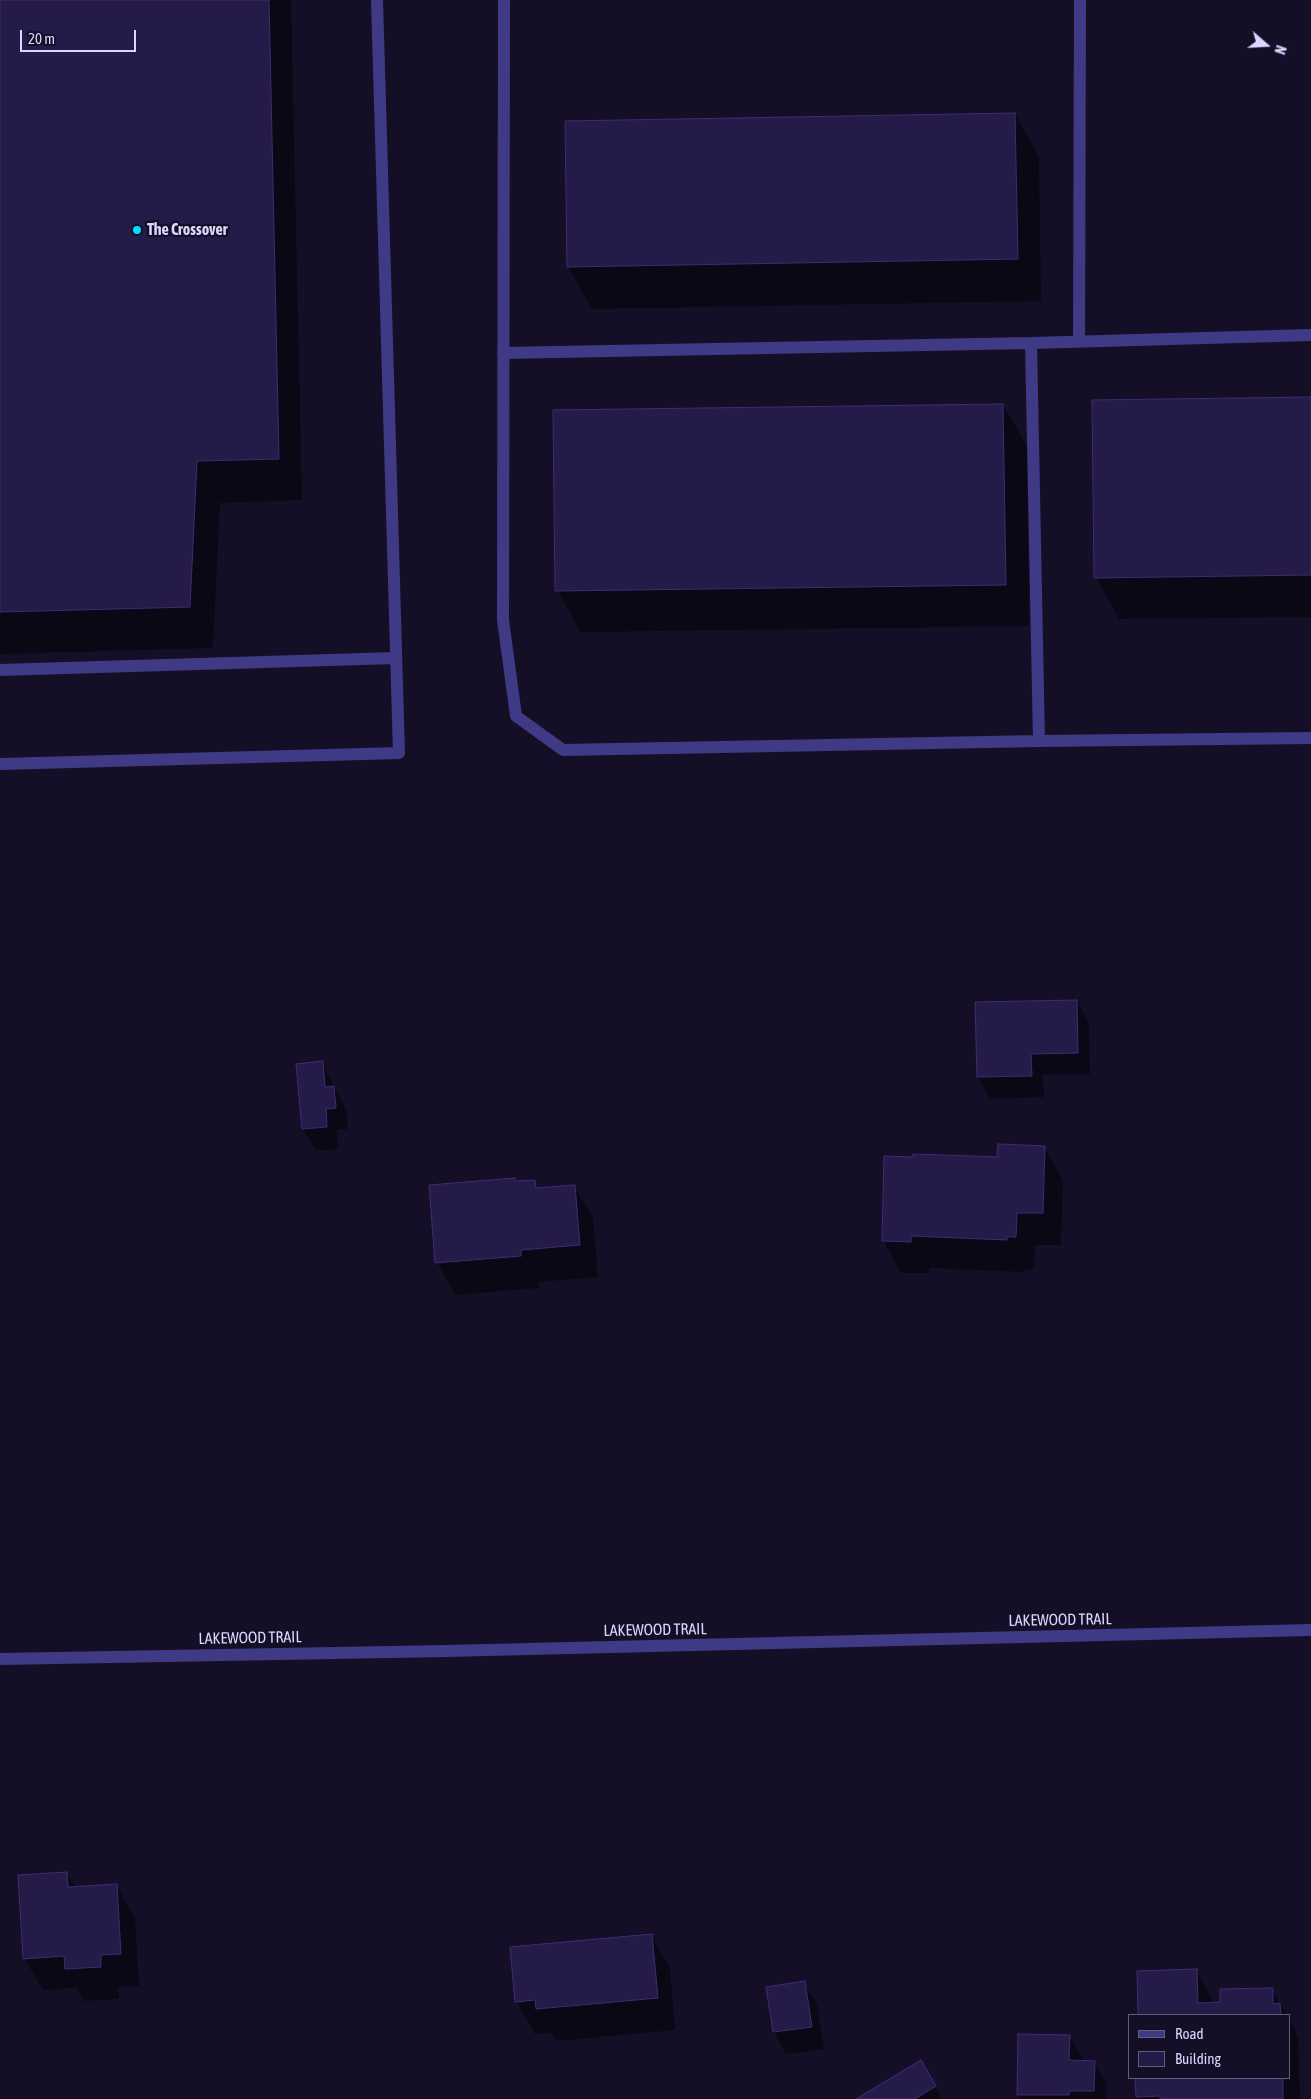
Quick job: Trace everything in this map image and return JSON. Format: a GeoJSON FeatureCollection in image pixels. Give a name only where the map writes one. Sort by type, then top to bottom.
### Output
{"type":"FeatureCollection","features":[{"type":"Feature","properties":{"kind":"street"},"geometry":{"type":"LineString","coordinates":[[0,764],[399,753],[377,0]]}},
{"type":"Feature","properties":{"kind":"street"},"geometry":{"type":"LineString","coordinates":[[504,0],[503,620],[516,716],[563,750],[1311,738]]}},
{"type":"Feature","properties":{"kind":"street"},"geometry":{"type":"LineString","coordinates":[[1079,341],[1080,0]]}},
{"type":"Feature","properties":{"kind":"street"},"geometry":{"type":"LineString","coordinates":[[503,353],[1031,343],[1311,335]]}},
{"type":"Feature","properties":{"kind":"street"},"geometry":{"type":"LineString","coordinates":[[1031,343],[1039,741]]}},
{"type":"Feature","properties":{"kind":"street"},"geometry":{"type":"LineString","coordinates":[[0,670],[396,658]]}},
{"type":"Feature","properties":{"kind":"street","name":"LAKEWOOD TRAIL"},"geometry":{"type":"LineString","coordinates":[[0,1659],[446,1651],[1311,1630]]}},
{"type":"Feature","properties":{"kind":"building","name":"The Crossover"},"geometry":{"type":"Polygon","coordinates":[[[0,0],[269,0],[279,459],[197,461],[190,607],[0,612],[0,0]]]}},
{"type":"Feature","properties":{"kind":"building"},"geometry":{"type":"Polygon","coordinates":[[[1015,113],[1018,259],[567,267],[565,121],[1015,113]]]}},
{"type":"Feature","properties":{"kind":"building"},"geometry":{"type":"Polygon","coordinates":[[[1311,397],[1311,575],[1094,578],[1092,400],[1311,397]]]}},
{"type":"Feature","properties":{"kind":"building"},"geometry":{"type":"Polygon","coordinates":[[[1003,404],[1006,585],[555,591],[553,410],[1003,404]]]}},
{"type":"Feature","properties":{"kind":"building"},"geometry":{"type":"Polygon","coordinates":[[[1077,1000],[1078,1053],[1031,1054],[1032,1076],[977,1077],[975,1002],[1077,1000]]]}},
{"type":"Feature","properties":{"kind":"building"},"geometry":{"type":"Polygon","coordinates":[[[323,1061],[325,1087],[334,1086],[336,1108],[326,1109],[327,1127],[302,1129],[296,1064],[323,1061]]]}},
{"type":"Feature","properties":{"kind":"building"},"geometry":{"type":"Polygon","coordinates":[[[998,1144],[1045,1146],[1043,1213],[1017,1213],[1016,1237],[1007,1237],[1007,1240],[911,1236],[911,1242],[882,1241],[884,1156],[913,1157],[913,1154],[997,1157],[998,1144]]]}},
{"type":"Feature","properties":{"kind":"building"},"geometry":{"type":"Polygon","coordinates":[[[515,1178],[515,1181],[535,1180],[536,1188],[575,1185],[580,1245],[521,1250],[521,1256],[435,1263],[429,1185],[515,1178]]]}},
{"type":"Feature","properties":{"kind":"building"},"geometry":{"type":"Polygon","coordinates":[[[67,1872],[68,1887],[117,1884],[121,1954],[101,1955],[101,1967],[65,1969],[64,1956],[23,1959],[18,1875],[67,1872]]]}},
{"type":"Feature","properties":{"kind":"building"},"geometry":{"type":"Polygon","coordinates":[[[652,1934],[658,1998],[536,2009],[535,2000],[515,2002],[510,1947],[652,1934]]]}},
{"type":"Feature","properties":{"kind":"building"},"geometry":{"type":"Polygon","coordinates":[[[1197,1969],[1198,2003],[1220,2002],[1220,1989],[1273,1988],[1273,2004],[1280,2003],[1281,2014],[1138,2014],[1137,1971],[1197,1969]]]}},
{"type":"Feature","properties":{"kind":"building"},"geometry":{"type":"Polygon","coordinates":[[[805,1981],[812,2027],[773,2032],[766,1987],[805,1981]]]}},
{"type":"Feature","properties":{"kind":"building"},"geometry":{"type":"Polygon","coordinates":[[[1018,2034],[1070,2035],[1069,2060],[1095,2061],[1094,2091],[1069,2091],[1069,2095],[1017,2095],[1018,2034]]]}},
{"type":"Feature","properties":{"kind":"building"},"geometry":{"type":"Polygon","coordinates":[[[921,2060],[936,2086],[915,2099],[856,2099],[921,2060]]]}},
{"type":"Feature","properties":{"kind":"building"},"geometry":{"type":"Polygon","coordinates":[[[1135,2079],[1283,2079],[1283,2099],[1160,2099],[1160,2096],[1136,2097],[1135,2079]]]}},
{"type":"Feature","properties":{"kind":"place","name":"The Crossover"},"geometry":{"type":"Point","coordinates":[137,230]}}]}
